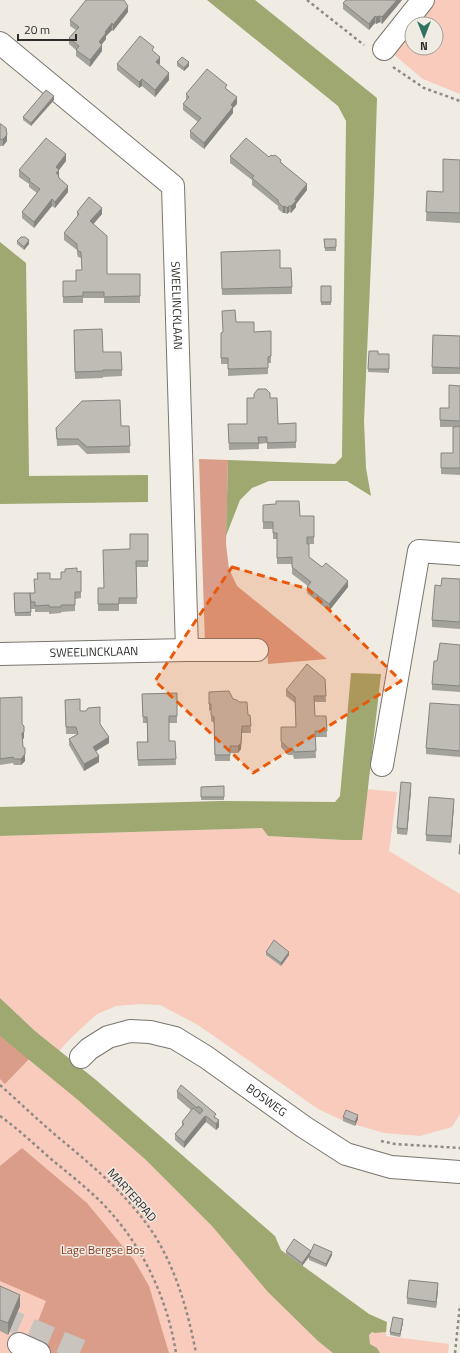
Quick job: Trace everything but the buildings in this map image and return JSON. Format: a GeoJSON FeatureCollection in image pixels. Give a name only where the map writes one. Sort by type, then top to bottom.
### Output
{"type":"FeatureCollection","features":[{"type":"Feature","properties":{"kind":"street"},"geometry":{"type":"LineString","coordinates":[[381,54],[422,0]]}},
{"type":"Feature","properties":{"kind":"street","name":"SWEELINCKLAAN"},"geometry":{"type":"LineString","coordinates":[[0,43],[173,186],[187,650]]}},
{"type":"Feature","properties":{"kind":"street"},"geometry":{"type":"LineString","coordinates":[[382,765],[419,551],[460,554]]}},
{"type":"Feature","properties":{"kind":"street","name":"SWEELINCKLAAN"},"geometry":{"type":"LineString","coordinates":[[0,654],[257,650]]}},
{"type":"Feature","properties":{"kind":"street","name":"BOSWEG"},"geometry":{"type":"LineString","coordinates":[[81,1057],[108,1037],[130,1031],[150,1032],[175,1038],[206,1057],[304,1128],[346,1154],[391,1167],[460,1172]]}},
{"type":"Feature","properties":{"kind":"street"},"geometry":{"type":"LineString","coordinates":[[19,1344],[39,1353]]}},
{"type":"Feature","properties":{"kind":"path"},"geometry":{"type":"LineString","coordinates":[[307,0],[381,54],[424,88],[460,101]]}},
{"type":"Feature","properties":{"kind":"path","name":"MARTERPAD"},"geometry":{"type":"LineString","coordinates":[[0,1085],[97,1170],[138,1213],[155,1236],[181,1291],[190,1321],[196,1353]]}},
{"type":"Feature","properties":{"kind":"path"},"geometry":{"type":"LineString","coordinates":[[0,1116],[102,1202],[121,1224],[149,1267],[160,1291],[176,1353]]}},
{"type":"Feature","properties":{"kind":"path"},"geometry":{"type":"LineString","coordinates":[[455,1353],[460,1305]]}},
{"type":"Feature","properties":{"kind":"highlighted area"},"geometry":{"type":"Polygon","coordinates":[[[232,567],[308,589],[401,681],[253,773],[155,681],[232,567]]]}},
{"type":"Feature","properties":{"kind":"green space"},"geometry":{"type":"Polygon","coordinates":[[[435,0],[460,0],[460,94],[423,79],[393,54],[404,40],[404,56],[444,56],[444,16],[422,16],[435,0]]]}},
{"type":"Feature","properties":{"kind":"green space"},"geometry":{"type":"Polygon","coordinates":[[[199,459],[228,460],[226,544],[229,569],[237,586],[327,659],[268,664],[267,643],[205,644],[199,459]]]}},
{"type":"Feature","properties":{"kind":"green space"},"geometry":{"type":"Polygon","coordinates":[[[367,789],[397,792],[389,851],[460,894],[460,1114],[452,1127],[420,1136],[384,1133],[346,1122],[318,1109],[198,1025],[160,1005],[140,1004],[116,1006],[97,1014],[59,1051],[0,998],[0,836],[262,828],[268,836],[361,840],[367,789]]]}},
{"type":"Feature","properties":{"kind":"green space","name":"Lage Bergse Bos"},"geometry":{"type":"Polygon","coordinates":[[[0,1018],[371,1353],[0,1353],[0,1018]]]}},
{"type":"Feature","properties":{"kind":"green space"},"geometry":{"type":"Polygon","coordinates":[[[0,1036],[29,1059],[5,1084],[0,1079],[0,1036]]]}},
{"type":"Feature","properties":{"kind":"green space"},"geometry":{"type":"Polygon","coordinates":[[[22,1148],[87,1203],[134,1260],[149,1286],[169,1353],[49,1353],[29,1344],[46,1301],[0,1281],[0,1166],[22,1148]]]}},
{"type":"Feature","properties":{"kind":"green space"},"geometry":{"type":"Polygon","coordinates":[[[372,1332],[386,1332],[386,1336],[449,1344],[448,1353],[380,1353],[377,1348],[370,1344],[369,1335],[372,1332]]]}},
{"type":"Feature","properties":{"kind":"shaded area"},"geometry":{"type":"Polygon","coordinates":[[[207,0],[255,0],[377,98],[364,421],[366,468],[371,496],[347,481],[269,481],[252,488],[240,500],[226,536],[228,460],[335,464],[342,457],[346,121],[338,106],[207,0]]]}},
{"type":"Feature","properties":{"kind":"shaded area"},"geometry":{"type":"Polygon","coordinates":[[[0,242],[26,263],[29,476],[148,475],[148,502],[0,504],[0,242]]]}},
{"type":"Feature","properties":{"kind":"shaded area"},"geometry":{"type":"Polygon","coordinates":[[[351,673],[381,674],[362,840],[268,836],[262,828],[0,836],[0,807],[221,801],[335,802],[340,796],[351,673]]]}},
{"type":"Feature","properties":{"kind":"shaded area"},"geometry":{"type":"Polygon","coordinates":[[[0,998],[35,1031],[96,1080],[275,1236],[281,1250],[369,1314],[387,1322],[386,1332],[372,1332],[369,1335],[370,1344],[377,1348],[380,1353],[333,1353],[318,1341],[268,1292],[212,1226],[146,1160],[78,1100],[0,1036],[0,998]]]}},
{"type":"Feature","properties":{"kind":"tunnel"},"geometry":{"type":"LineString","coordinates":[[0,1316],[87,1353]]}}]}
